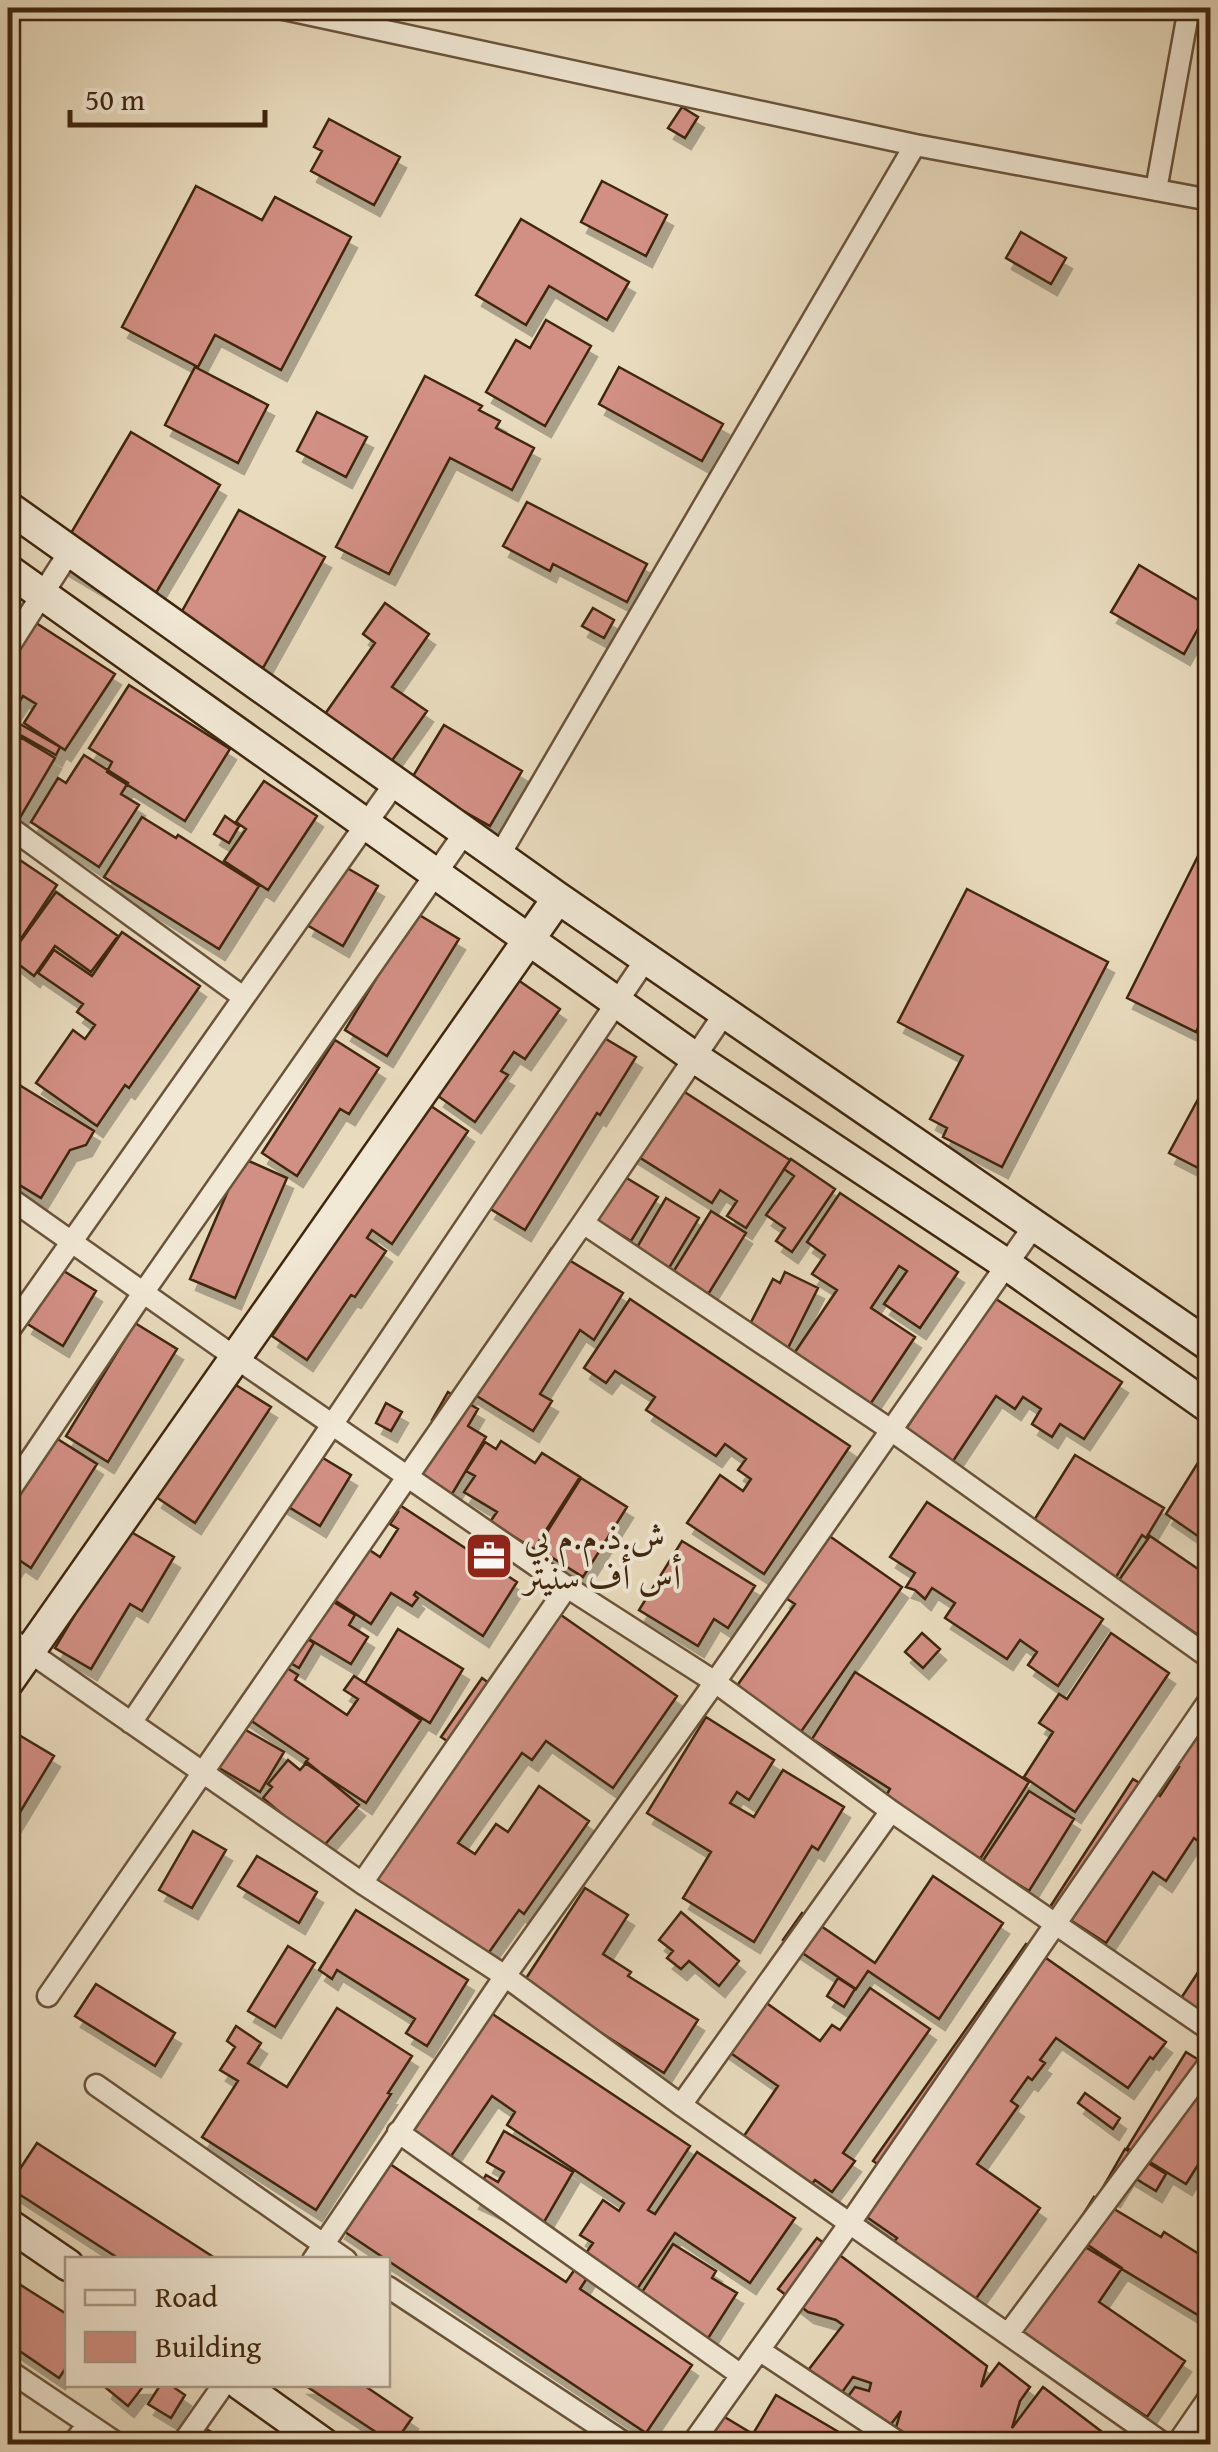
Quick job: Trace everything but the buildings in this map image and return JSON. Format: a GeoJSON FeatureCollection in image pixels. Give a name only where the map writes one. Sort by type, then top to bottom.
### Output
{"type":"FeatureCollection","features":[{"type":"Feature","properties":{"kind":"street"},"geometry":{"type":"LineString","coordinates":[[279,8],[915,146],[1210,200]]}},
{"type":"Feature","properties":{"kind":"street"},"geometry":{"type":"LineString","coordinates":[[1156,190],[1189,8]]}},
{"type":"Feature","properties":{"kind":"street"},"geometry":{"type":"LineString","coordinates":[[499,856],[915,146]]}},
{"type":"Feature","properties":{"kind":"street"},"geometry":{"type":"LineString","coordinates":[[8,507],[724,1014],[1210,1346]]}},
{"type":"Feature","properties":{"kind":"street"},"geometry":{"type":"LineString","coordinates":[[8,648],[70,551]]}},
{"type":"Feature","properties":{"kind":"street"},"geometry":{"type":"LineString","coordinates":[[8,570],[694,1057],[1006,1264],[1210,1408]]}},
{"type":"Feature","properties":{"kind":"street"},"geometry":{"type":"LineString","coordinates":[[8,1332],[395,783]]}},
{"type":"Feature","properties":{"kind":"street"},"geometry":{"type":"LineString","coordinates":[[8,826],[244,997]]}},
{"type":"Feature","properties":{"kind":"street"},"geometry":{"type":"LineString","coordinates":[[8,1493],[465,832]]}},
{"type":"Feature","properties":{"kind":"street"},"geometry":{"type":"LineString","coordinates":[[8,1682],[19,1644],[236,1358],[558,898]]}},
{"type":"Feature","properties":{"kind":"street"},"geometry":{"type":"LineString","coordinates":[[131,1723],[646,959]]}},
{"type":"Feature","properties":{"kind":"street"},"geometry":{"type":"LineString","coordinates":[[48,1996],[724,1014]]}},
{"type":"Feature","properties":{"kind":"street"},"geometry":{"type":"LineString","coordinates":[[8,1197],[567,1587],[715,1682],[891,1810],[1210,2030]]}},
{"type":"Feature","properties":{"kind":"street"},"geometry":{"type":"LineString","coordinates":[[583,1223],[891,1430],[1210,1658]]}},
{"type":"Feature","properties":{"kind":"street"},"geometry":{"type":"LineString","coordinates":[[96,2084],[318,2252],[505,1976],[1036,1224]]}},
{"type":"Feature","properties":{"kind":"street"},"geometry":{"type":"LineString","coordinates":[[362,1884],[567,1587]]}},
{"type":"Feature","properties":{"kind":"street"},"geometry":{"type":"LineString","coordinates":[[19,1644],[362,1884],[505,1976],[681,2105],[1164,2444]]}},
{"type":"Feature","properties":{"kind":"street"},"geometry":{"type":"LineString","coordinates":[[692,2444],[850,2223],[1210,1699]]}},
{"type":"Feature","properties":{"kind":"street"},"geometry":{"type":"LineString","coordinates":[[681,2105],[891,1810]]}},
{"type":"Feature","properties":{"kind":"street"},"geometry":{"type":"LineString","coordinates":[[1008,2334],[1210,2062]]}},
{"type":"Feature","properties":{"kind":"street"},"geometry":{"type":"LineString","coordinates":[[398,2132],[742,2375]]}},
{"type":"Feature","properties":{"kind":"street"},"geometry":{"type":"LineString","coordinates":[[8,2224],[65,2264]]}},
{"type":"Feature","properties":{"kind":"street"},"geometry":{"type":"LineString","coordinates":[[390,2288],[626,2444]]}},
{"type":"Feature","properties":{"kind":"street"},"geometry":{"type":"LineString","coordinates":[[759,2350],[902,2444]]}},
{"type":"Feature","properties":{"kind":"street"},"geometry":{"type":"LineString","coordinates":[[8,2370],[118,2444]]}},
{"type":"Feature","properties":{"kind":"street"},"geometry":{"type":"LineString","coordinates":[[182,2444],[222,2387]]}},
{"type":"Feature","properties":{"kind":"street"},"geometry":{"type":"LineString","coordinates":[[244,2387],[324,2444]]}},
{"type":"Feature","properties":{"kind":"street"},"geometry":{"type":"LineString","coordinates":[[1176,2444],[1210,2396]]}},
{"type":"Feature","properties":{"kind":"street"},"geometry":{"type":"LineString","coordinates":[[74,2444],[86,2425]]}},
{"type":"Feature","properties":{"kind":"place","name":"ش.ذ.م.م بي أس أف سنيتر"},"geometry":{"type":"Point","coordinates":[489,1556]}}]}
